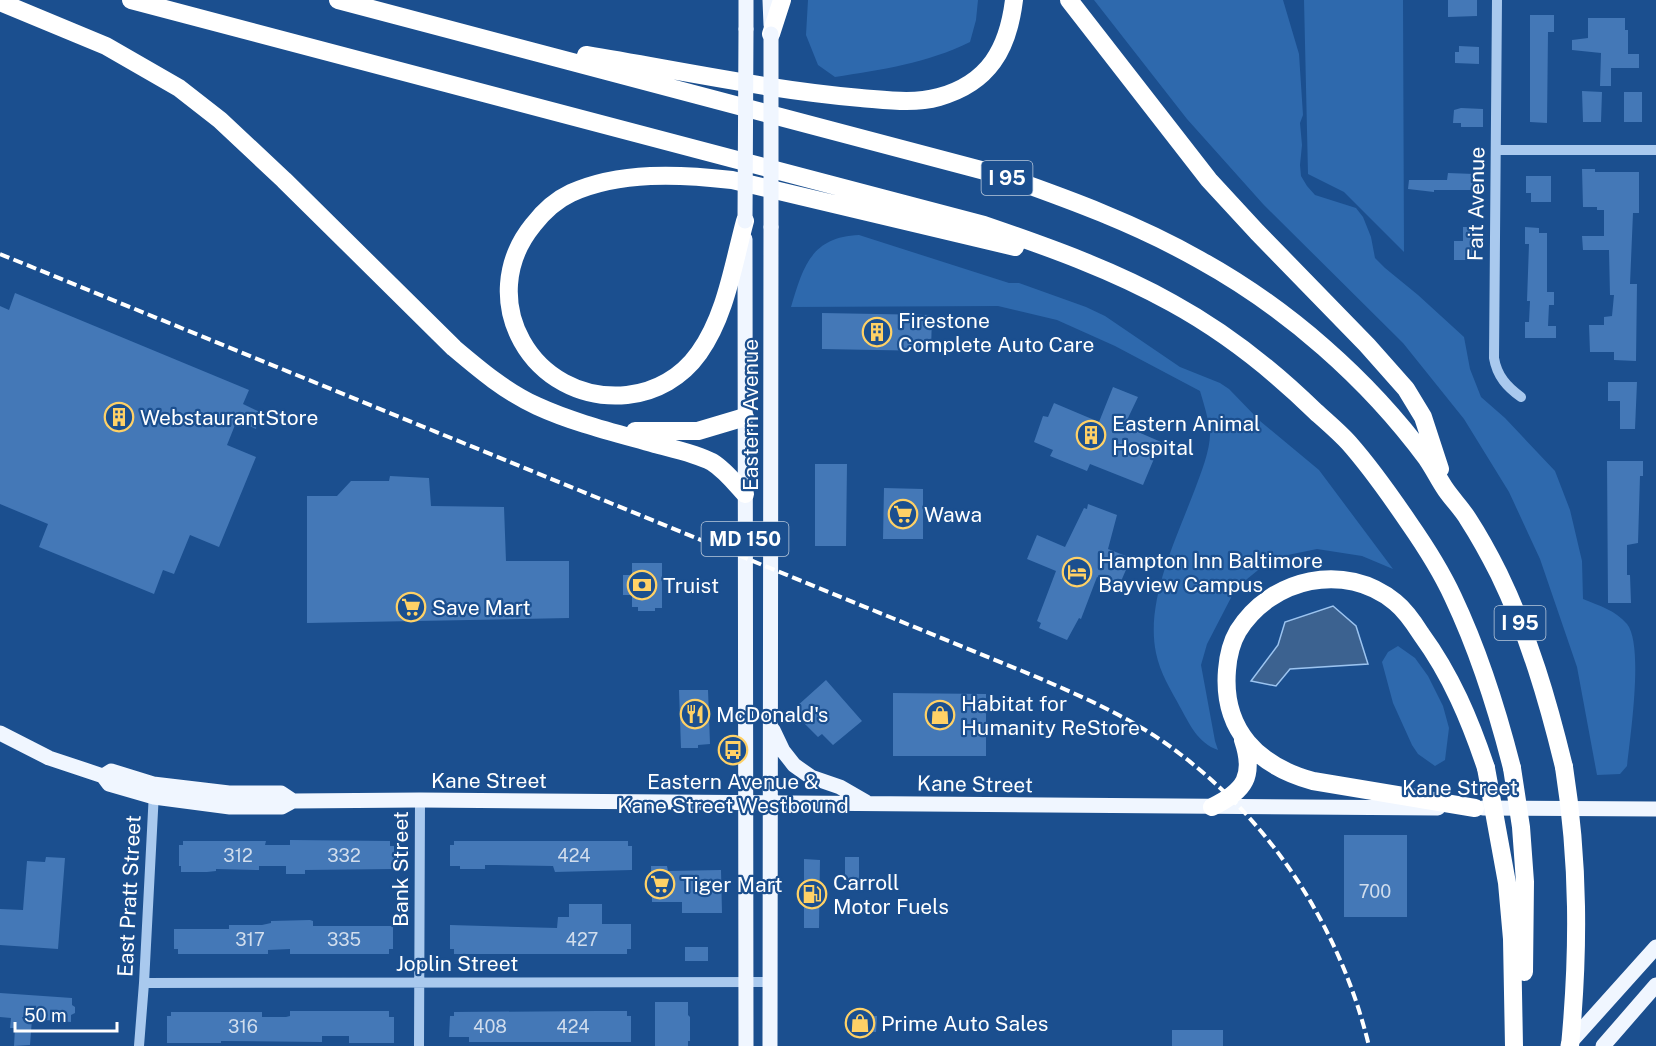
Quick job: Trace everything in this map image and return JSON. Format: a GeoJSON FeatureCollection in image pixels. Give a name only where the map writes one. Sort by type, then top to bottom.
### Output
{"type":"FeatureCollection","features":[{"type":"Feature","properties":{"kind":"highway","name":"I 95"},"geometry":{"type":"LineString","coordinates":[[130,0],[984,225],[1060,251],[1120,277],[1183,309],[1224,334],[1261,362],[1348,442],[1384,487],[1421,541],[1452,595],[1476,650],[1495,704],[1512,768],[1521,827],[1525,882],[1525,940],[1516,1046]]}},
{"type":"Feature","properties":{"kind":"highway","name":"I 95"},"geometry":{"type":"LineString","coordinates":[[338,0],[1000,175],[1080,203],[1200,260],[1252,292],[1343,365],[1385,409],[1427,459],[1468,518],[1499,575],[1524,632],[1548,702],[1564,767],[1573,823],[1577,943],[1568,1046]]}},
{"type":"Feature","properties":{"kind":"highway"},"geometry":{"type":"LineString","coordinates":[[771,34],[782,0]]}},
{"type":"Feature","properties":{"kind":"highway"},"geometry":{"type":"LineString","coordinates":[[475,36],[798,91],[918,101],[958,90],[976,79],[992,63],[1003,47],[1011,26],[1014,0]]}},
{"type":"Feature","properties":{"kind":"highway"},"geometry":{"type":"LineString","coordinates":[[1069,0],[1209,180],[1367,345],[1406,389],[1423,417],[1447,490]]}},
{"type":"Feature","properties":{"kind":"highway"},"geometry":{"type":"LineString","coordinates":[[0,2],[106,46],[179,88],[220,120],[276,172],[454,348],[510,392],[537,406],[607,430],[692,454],[713,463],[727,474],[745,494]]}},
{"type":"Feature","properties":{"kind":"highway"},"geometry":{"type":"LineString","coordinates":[[745,221],[722,309],[711,335],[698,355],[682,372],[665,384],[642,394],[617,396],[573,389],[551,376],[531,356],[518,334],[510,310],[509,285],[513,263],[524,235],[543,212],[569,193],[625,178],[700,177],[732,180],[980,238],[1120,277]]}},
{"type":"Feature","properties":{"kind":"highway"},"geometry":{"type":"LineString","coordinates":[[607,430],[698,431],[745,417]]}},
{"type":"Feature","properties":{"kind":"highway"},"geometry":{"type":"LineString","coordinates":[[1212,807],[1231,798],[1240,790],[1249,764],[1248,753],[1228,700],[1227,679],[1229,656],[1237,632],[1252,613],[1269,597],[1290,586],[1312,580],[1333,578],[1356,582],[1378,590],[1396,603],[1437,654],[1473,727],[1486,768],[1507,883],[1512,939],[1516,1046]]}},
{"type":"Feature","properties":{"kind":"highway"},"geometry":{"type":"LineString","coordinates":[[1242,735],[1258,754],[1275,767],[1291,775],[1313,781],[1475,808]]}},
{"type":"Feature","properties":{"kind":"main road","name":"Eastern Avenue"},"geometry":{"type":"LineString","coordinates":[[746,0],[746,1046]]}},
{"type":"Feature","properties":{"kind":"main road","name":"Eastern Avenue"},"geometry":{"type":"LineString","coordinates":[[770,0],[772,416],[770,1046]]}},
{"type":"Feature","properties":{"kind":"main road"},"geometry":{"type":"LineString","coordinates":[[745,417],[772,416]]}},
{"type":"Feature","properties":{"kind":"main road"},"geometry":{"type":"LineString","coordinates":[[771,724],[783,751],[794,765],[811,777],[840,787],[868,803]]}},
{"type":"Feature","properties":{"kind":"main road","name":"Kane Street"},"geometry":{"type":"LineString","coordinates":[[0,733],[49,758],[103,776],[111,771],[154,790],[281,793],[293,801],[771,802],[1656,809]]}},
{"type":"Feature","properties":{"kind":"main road"},"geometry":{"type":"LineString","coordinates":[[1568,1046],[1656,947]]}},
{"type":"Feature","properties":{"kind":"main road"},"geometry":{"type":"LineString","coordinates":[[1603,1046],[1656,985]]}},
{"type":"Feature","properties":{"kind":"street","name":"Fait Avenue"},"geometry":{"type":"LineString","coordinates":[[1497,0],[1494,358],[1500,377],[1521,397]]}},
{"type":"Feature","properties":{"kind":"street"},"geometry":{"type":"LineString","coordinates":[[1496,150],[1656,150]]}},
{"type":"Feature","properties":{"kind":"street","name":"East Pratt Street"},"geometry":{"type":"LineString","coordinates":[[139,1046],[154,790]]}},
{"type":"Feature","properties":{"kind":"street","name":"Bank Street"},"geometry":{"type":"LineString","coordinates":[[420,800],[420,1046]]}},
{"type":"Feature","properties":{"kind":"street","name":"Joplin Street"},"geometry":{"type":"LineString","coordinates":[[144,983],[770,982]]}},
{"type":"Feature","properties":{"kind":"shaded area"},"geometry":{"type":"Polygon","coordinates":[[[808,0],[978,0],[970,42],[921,60],[835,77],[818,65],[806,35],[808,0]]]}},
{"type":"Feature","properties":{"kind":"shaded area"},"geometry":{"type":"Polygon","coordinates":[[[1094,0],[1283,0],[1299,54],[1303,115],[1300,123],[1301,176],[1315,195],[1356,208],[1363,217],[1371,237],[1375,258],[1464,337],[1470,369],[1481,397],[1505,418],[1555,471],[1570,510],[1582,561],[1583,599],[1617,615],[1627,624],[1632,635],[1635,651],[1633,714],[1627,766],[1620,774],[1597,775],[1577,667],[1540,559],[1509,492],[1464,419],[1403,343],[1263,204],[1187,119],[1094,0]]]}},
{"type":"Feature","properties":{"kind":"shaded area"},"geometry":{"type":"Polygon","coordinates":[[[1304,0],[1403,0],[1404,252],[1344,192],[1308,174],[1304,0]]]}},
{"type":"Feature","properties":{"kind":"shaded area"},"geometry":{"type":"Polygon","coordinates":[[[859,235],[1009,283],[1019,283],[1086,307],[1105,316],[1180,367],[1220,383],[1229,389],[1260,421],[1319,470],[1393,569],[1362,556],[1317,549],[1273,558],[1236,588],[1207,644],[1201,665],[1218,750],[1211,747],[1191,727],[1166,681],[1156,653],[1154,633],[1155,612],[1165,570],[1200,476],[1209,445],[1210,431],[1200,391],[1115,346],[1057,320],[998,306],[791,307],[805,267],[820,248],[830,241],[859,235]]]}},
{"type":"Feature","properties":{"kind":"shaded area"},"geometry":{"type":"Polygon","coordinates":[[[1333,606],[1356,626],[1368,664],[1290,669],[1276,686],[1251,681],[1278,645],[1285,622],[1333,606]]]}},
{"type":"Feature","properties":{"kind":"shaded area"},"geometry":{"type":"Polygon","coordinates":[[[1398,646],[1415,658],[1428,676],[1443,706],[1449,728],[1445,760],[1435,766],[1418,754],[1412,745],[1393,703],[1382,662],[1388,652],[1398,646]]]}},
{"type":"Feature","properties":{"kind":"building"},"geometry":{"type":"Polygon","coordinates":[[[1448,0],[1477,0],[1477,16],[1448,17],[1448,0]]]}},
{"type":"Feature","properties":{"kind":"building"},"geometry":{"type":"Polygon","coordinates":[[[1530,15],[1554,15],[1554,32],[1548,32],[1547,123],[1530,122],[1530,15]]]}},
{"type":"Feature","properties":{"kind":"building"},"geometry":{"type":"Polygon","coordinates":[[[1588,18],[1625,18],[1625,30],[1628,30],[1628,54],[1639,54],[1639,68],[1611,68],[1611,86],[1600,86],[1601,53],[1572,50],[1572,40],[1588,38],[1588,18]]]}},
{"type":"Feature","properties":{"kind":"building"},"geometry":{"type":"Polygon","coordinates":[[[1459,46],[1479,47],[1479,64],[1455,63],[1455,52],[1459,52],[1459,46]]]}},
{"type":"Feature","properties":{"kind":"building"},"geometry":{"type":"Polygon","coordinates":[[[1582,91],[1602,92],[1601,122],[1583,122],[1582,91]]]}},
{"type":"Feature","properties":{"kind":"building"},"geometry":{"type":"Polygon","coordinates":[[[1624,92],[1642,92],[1642,122],[1624,122],[1624,92]]]}},
{"type":"Feature","properties":{"kind":"building"},"geometry":{"type":"Polygon","coordinates":[[[1483,109],[1483,127],[1461,127],[1461,123],[1453,123],[1454,110],[1483,109]]]}},
{"type":"Feature","properties":{"kind":"building"},"geometry":{"type":"Polygon","coordinates":[[[1582,169],[1595,169],[1595,172],[1639,172],[1639,213],[1633,213],[1630,284],[1637,284],[1636,361],[1614,360],[1614,352],[1590,352],[1589,325],[1604,325],[1604,317],[1612,316],[1614,295],[1610,295],[1609,250],[1583,250],[1582,236],[1604,236],[1604,210],[1597,210],[1597,207],[1583,207],[1582,169]]]}},
{"type":"Feature","properties":{"kind":"building"},"geometry":{"type":"Polygon","coordinates":[[[1448,173],[1474,174],[1474,190],[1434,190],[1434,192],[1408,189],[1409,180],[1447,180],[1448,173]]]}},
{"type":"Feature","properties":{"kind":"building"},"geometry":{"type":"Polygon","coordinates":[[[1526,176],[1551,176],[1551,202],[1531,202],[1531,193],[1526,193],[1526,176]]]}},
{"type":"Feature","properties":{"kind":"building"},"geometry":{"type":"Polygon","coordinates":[[[1463,227],[1477,227],[1477,260],[1454,260],[1454,241],[1463,241],[1463,227]]]}},
{"type":"Feature","properties":{"kind":"building"},"geometry":{"type":"Polygon","coordinates":[[[1525,227],[1539,228],[1539,233],[1547,233],[1547,292],[1554,292],[1554,305],[1549,305],[1548,326],[1556,326],[1556,338],[1525,338],[1525,322],[1529,322],[1530,301],[1527,301],[1529,244],[1525,244],[1525,227]]]}},
{"type":"Feature","properties":{"kind":"building","name":"WebstaurantStore"},"geometry":{"type":"Polygon","coordinates":[[[15,293],[249,390],[243,404],[262,413],[257,419],[256,429],[237,420],[227,445],[256,457],[219,547],[190,535],[174,574],[163,570],[154,594],[39,547],[48,524],[0,504],[0,306],[9,310],[15,293]]]}},
{"type":"Feature","properties":{"kind":"building","name":"Firestone Complete Auto Care"},"geometry":{"type":"Polygon","coordinates":[[[822,313],[932,315],[931,351],[822,349],[822,313]]]}},
{"type":"Feature","properties":{"kind":"building"},"geometry":{"type":"Polygon","coordinates":[[[1608,382],[1637,382],[1635,429],[1620,429],[1620,401],[1608,401],[1608,382]]]}},
{"type":"Feature","properties":{"kind":"building","name":"Eastern Animal Hospital"},"geometry":{"type":"Polygon","coordinates":[[[1113,387],[1138,397],[1128,418],[1129,428],[1161,442],[1143,485],[1090,464],[1087,471],[1050,456],[1053,450],[1034,442],[1043,416],[1048,417],[1054,403],[1099,422],[1113,387]]]}},
{"type":"Feature","properties":{"kind":"building"},"geometry":{"type":"Polygon","coordinates":[[[1607,461],[1643,461],[1643,476],[1640,476],[1638,543],[1627,545],[1627,575],[1630,575],[1631,603],[1608,603],[1607,461]]]}},
{"type":"Feature","properties":{"kind":"building"},"geometry":{"type":"Polygon","coordinates":[[[815,464],[847,464],[846,546],[815,546],[815,464]]]}},
{"type":"Feature","properties":{"kind":"building"},"geometry":{"type":"Polygon","coordinates":[[[390,476],[429,478],[431,506],[504,507],[506,561],[569,561],[569,618],[307,623],[307,496],[337,496],[351,481],[389,481],[390,476]]]}},
{"type":"Feature","properties":{"kind":"building","name":"Wawa"},"geometry":{"type":"Polygon","coordinates":[[[884,488],[923,489],[923,539],[883,539],[884,488]]]}},
{"type":"Feature","properties":{"kind":"building","name":"Hampton Inn Baltimore Bayview Campus"},"geometry":{"type":"Polygon","coordinates":[[[1088,504],[1117,515],[1108,549],[1131,558],[1119,586],[1097,577],[1081,619],[1079,618],[1067,640],[1039,628],[1041,623],[1037,621],[1056,571],[1027,559],[1037,535],[1065,547],[1088,504]]]}},
{"type":"Feature","properties":{"kind":"building","name":"Truist"},"geometry":{"type":"Polygon","coordinates":[[[632,563],[662,563],[662,608],[655,608],[655,611],[638,611],[638,607],[632,607],[632,595],[623,595],[623,575],[632,575],[632,563]]]}},
{"type":"Feature","properties":{"kind":"building"},"geometry":{"type":"Polygon","coordinates":[[[826,680],[862,721],[833,745],[822,734],[818,737],[803,722],[808,717],[796,707],[826,680]]]}},
{"type":"Feature","properties":{"kind":"building","name":"McDonald's"},"geometry":{"type":"Polygon","coordinates":[[[679,690],[708,690],[710,744],[698,745],[698,748],[681,748],[679,690]]]}},
{"type":"Feature","properties":{"kind":"building","name":"Habitat for Humanity ReStore"},"geometry":{"type":"Polygon","coordinates":[[[893,693],[986,694],[986,756],[893,756],[893,693]]]}},
{"type":"Feature","properties":{"kind":"building"},"geometry":{"type":"Polygon","coordinates":[[[1344,835],[1407,835],[1407,917],[1344,917],[1344,835]]]}},
{"type":"Feature","properties":{"kind":"building"},"geometry":{"type":"Polygon","coordinates":[[[290,840],[390,841],[390,846],[394,846],[394,869],[305,870],[305,874],[286,874],[286,866],[259,866],[259,870],[216,869],[216,871],[207,872],[181,872],[181,866],[179,866],[179,845],[183,845],[183,841],[266,841],[265,845],[290,845],[290,840]]]}},
{"type":"Feature","properties":{"kind":"building"},"geometry":{"type":"Polygon","coordinates":[[[454,841],[628,841],[628,846],[632,846],[632,870],[555,872],[553,866],[495,865],[485,865],[485,869],[460,869],[460,866],[450,866],[450,845],[454,845],[454,841]]]}},
{"type":"Feature","properties":{"kind":"building"},"geometry":{"type":"Polygon","coordinates":[[[46,857],[65,858],[58,949],[0,945],[0,909],[23,910],[27,861],[45,862],[46,857]]]}},
{"type":"Feature","properties":{"kind":"building"},"geometry":{"type":"Polygon","coordinates":[[[845,857],[859,857],[859,881],[845,881],[845,857]]]}},
{"type":"Feature","properties":{"kind":"building","name":"Carroll Motor Fuels"},"geometry":{"type":"Polygon","coordinates":[[[804,859],[820,860],[819,928],[804,928],[804,859]]]}},
{"type":"Feature","properties":{"kind":"building"},"geometry":{"type":"Polygon","coordinates":[[[651,866],[667,866],[668,871],[721,870],[722,913],[682,913],[682,902],[652,902],[651,866]]]}},
{"type":"Feature","properties":{"kind":"building"},"geometry":{"type":"Polygon","coordinates":[[[569,904],[602,904],[602,924],[631,924],[631,949],[627,949],[627,954],[454,954],[454,949],[450,949],[450,925],[557,928],[558,917],[569,917],[569,904]]]}},
{"type":"Feature","properties":{"kind":"building"},"geometry":{"type":"Polygon","coordinates":[[[271,921],[313,921],[313,926],[393,926],[393,949],[389,949],[389,954],[290,954],[290,949],[268,950],[268,954],[178,954],[178,949],[174,949],[174,929],[229,929],[229,925],[262,925],[271,923],[271,921]]]}},
{"type":"Feature","properties":{"kind":"building"},"geometry":{"type":"Polygon","coordinates":[[[685,947],[708,947],[708,961],[685,961],[685,947]]]}},
{"type":"Feature","properties":{"kind":"building"},"geometry":{"type":"Polygon","coordinates":[[[0,993],[72,998],[75,1013],[71,1015],[71,1022],[32,1019],[30,1045],[14,1046],[15,1028],[10,1028],[11,1018],[0,1017],[0,993]]]}},
{"type":"Feature","properties":{"kind":"building"},"geometry":{"type":"Polygon","coordinates":[[[655,1002],[688,1002],[690,1041],[688,1041],[688,1046],[655,1046],[655,1002]]]}},
{"type":"Feature","properties":{"kind":"building"},"geometry":{"type":"Polygon","coordinates":[[[290,1011],[389,1011],[389,1017],[394,1017],[394,1043],[349,1043],[349,1036],[322,1036],[322,1042],[167,1043],[167,1016],[171,1016],[171,1012],[262,1012],[262,1017],[286,1017],[290,1016],[290,1011]]]}},
{"type":"Feature","properties":{"kind":"building"},"geometry":{"type":"Polygon","coordinates":[[[627,1011],[627,1016],[631,1016],[631,1042],[469,1042],[469,1037],[449,1037],[450,1016],[454,1016],[454,1012],[627,1011]]]}},
{"type":"Feature","properties":{"kind":"building"},"geometry":{"type":"Polygon","coordinates":[[[856,1016],[877,1016],[876,1032],[855,1031],[856,1016]]]}},
{"type":"Feature","properties":{"kind":"building"},"geometry":{"type":"Polygon","coordinates":[[[1172,1030],[1223,1030],[1223,1046],[1172,1046],[1172,1030]]]}},
{"type":"Feature","properties":{"kind":"railway"},"geometry":{"type":"LineString","coordinates":[[0,254],[1032,675],[1146,730],[1180,754],[1246,814],[1300,884],[1341,962],[1357,1003],[1369,1046]]}},
{"type":"Feature","properties":{"kind":"place","name":"Firestone Complete Auto Care"},"geometry":{"type":"Point","coordinates":[877,332]}},
{"type":"Feature","properties":{"kind":"place","name":"WebstaurantStore"},"geometry":{"type":"Point","coordinates":[119,417]}},
{"type":"Feature","properties":{"kind":"place","name":"Eastern Animal Hospital"},"geometry":{"type":"Point","coordinates":[1091,435]}},
{"type":"Feature","properties":{"kind":"place","name":"Wawa"},"geometry":{"type":"Point","coordinates":[903,514]}},
{"type":"Feature","properties":{"kind":"place","name":"Hampton Inn Baltimore Bayview Campus"},"geometry":{"type":"Point","coordinates":[1077,572]}},
{"type":"Feature","properties":{"kind":"place","name":"Truist"},"geometry":{"type":"Point","coordinates":[642,585]}},
{"type":"Feature","properties":{"kind":"place","name":"Save Mart"},"geometry":{"type":"Point","coordinates":[411,607]}},
{"type":"Feature","properties":{"kind":"place","name":"McDonald's"},"geometry":{"type":"Point","coordinates":[695,714]}},
{"type":"Feature","properties":{"kind":"place","name":"Habitat for Humanity ReStore"},"geometry":{"type":"Point","coordinates":[940,715]}},
{"type":"Feature","properties":{"kind":"place","name":"Eastern Avenue & Kane Street Westbound"},"geometry":{"type":"Point","coordinates":[733,750]}},
{"type":"Feature","properties":{"kind":"place","name":"Tiger Mart"},"geometry":{"type":"Point","coordinates":[660,884]}},
{"type":"Feature","properties":{"kind":"place","name":"Carroll Motor Fuels"},"geometry":{"type":"Point","coordinates":[812,894]}},
{"type":"Feature","properties":{"kind":"place","name":"Prime Auto Sales"},"geometry":{"type":"Point","coordinates":[860,1023]}}]}
